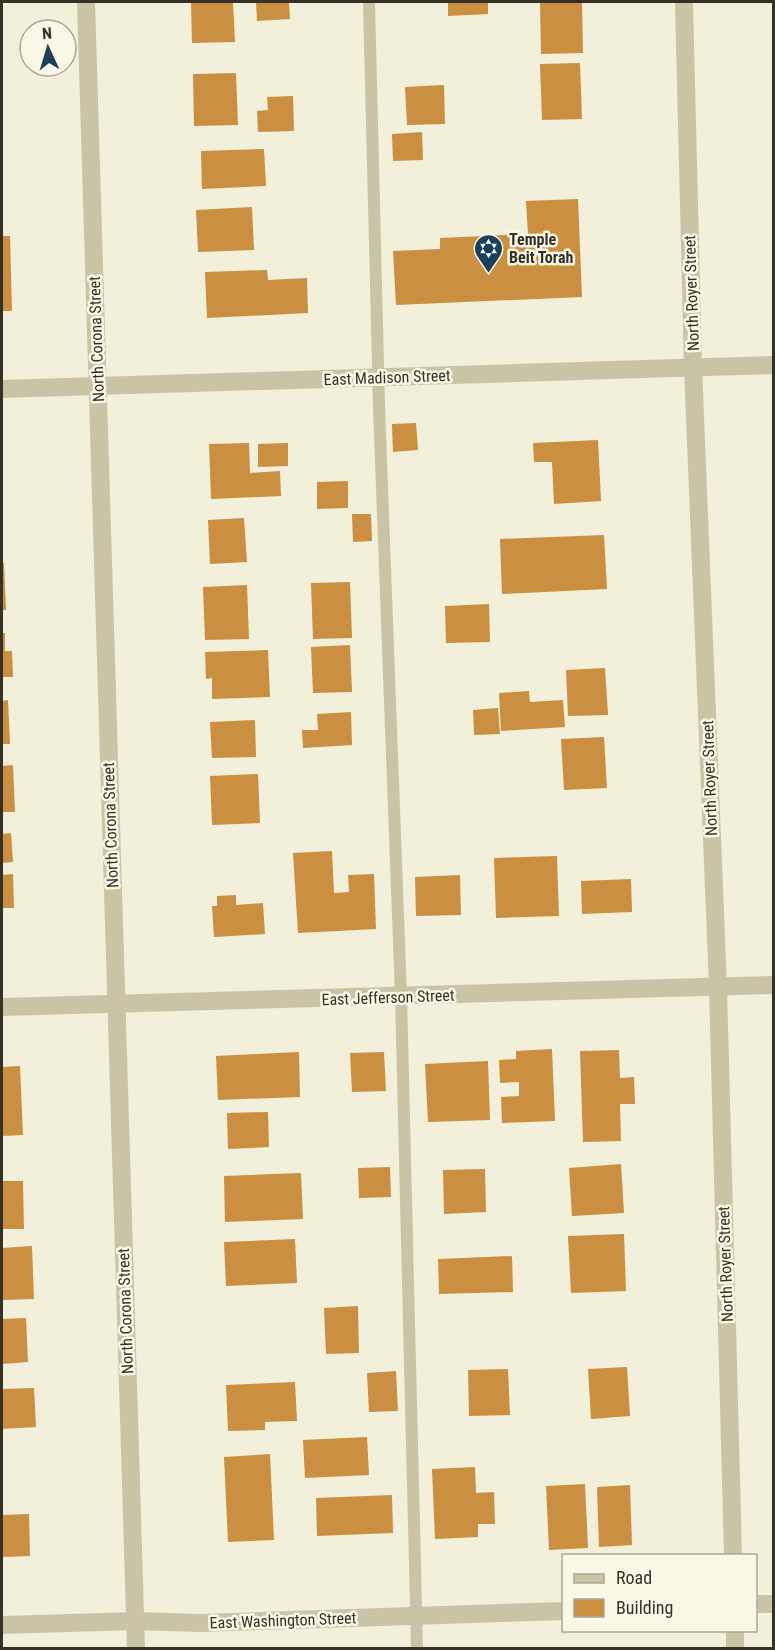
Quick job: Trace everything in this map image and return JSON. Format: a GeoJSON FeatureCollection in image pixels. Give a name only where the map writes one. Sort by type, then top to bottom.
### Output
{"type":"FeatureCollection","features":[{"type":"Feature","properties":{"kind":"street","name":"North Corona Street"},"geometry":{"type":"LineString","coordinates":[[86,2],[136,1648]]}},
{"type":"Feature","properties":{"kind":"street","name":"North Royer Street"},"geometry":{"type":"LineString","coordinates":[[684,2],[693,367],[718,987],[733,1554]]}},
{"type":"Feature","properties":{"kind":"street","name":"East Madison Street"},"geometry":{"type":"LineString","coordinates":[[2,389],[774,365]]}},
{"type":"Feature","properties":{"kind":"street","name":"East Jefferson Street"},"geometry":{"type":"LineString","coordinates":[[2,1007],[774,985]]}},
{"type":"Feature","properties":{"kind":"street"},"geometry":{"type":"LineString","coordinates":[[757,1604],[774,1604]]}},
{"type":"Feature","properties":{"kind":"street","name":"East Washington Street"},"geometry":{"type":"LineString","coordinates":[[2,1625],[135,1621],[200,1623],[562,1611]]}},
{"type":"Feature","properties":{"kind":"street"},"geometry":{"type":"LineString","coordinates":[[735,1632],[735,1648]]}},
{"type":"Feature","properties":{"kind":"lane"},"geometry":{"type":"LineString","coordinates":[[369,2],[378,378],[401,996],[417,1648]]}},
{"type":"Feature","properties":{"kind":"building"},"geometry":{"type":"Polygon","coordinates":[[[191,2],[233,2],[235,42],[192,43],[191,2]]]}},
{"type":"Feature","properties":{"kind":"building"},"geometry":{"type":"Polygon","coordinates":[[[256,2],[289,2],[290,19],[257,21],[256,2]]]}},
{"type":"Feature","properties":{"kind":"building"},"geometry":{"type":"Polygon","coordinates":[[[448,2],[488,2],[488,14],[448,16],[448,2]]]}},
{"type":"Feature","properties":{"kind":"building"},"geometry":{"type":"Polygon","coordinates":[[[540,2],[582,2],[583,53],[541,54],[540,2]]]}},
{"type":"Feature","properties":{"kind":"building"},"geometry":{"type":"Polygon","coordinates":[[[580,63],[582,119],[542,120],[540,64],[580,63]]]}},
{"type":"Feature","properties":{"kind":"building"},"geometry":{"type":"Polygon","coordinates":[[[236,73],[238,125],[194,126],[193,74],[236,73]]]}},
{"type":"Feature","properties":{"kind":"building"},"geometry":{"type":"Polygon","coordinates":[[[444,85],[445,124],[407,125],[405,87],[444,85]]]}},
{"type":"Feature","properties":{"kind":"building"},"geometry":{"type":"Polygon","coordinates":[[[293,96],[294,131],[258,132],[257,111],[268,110],[267,97],[293,96]]]}},
{"type":"Feature","properties":{"kind":"building"},"geometry":{"type":"Polygon","coordinates":[[[422,132],[423,160],[393,161],[392,134],[422,132]]]}},
{"type":"Feature","properties":{"kind":"building"},"geometry":{"type":"Polygon","coordinates":[[[264,149],[266,186],[202,189],[201,151],[264,149]]]}},
{"type":"Feature","properties":{"kind":"building","name":"Temple Beit Torah"},"geometry":{"type":"Polygon","coordinates":[[[578,199],[582,297],[396,305],[393,251],[440,249],[440,238],[528,234],[526,201],[578,199]]]}},
{"type":"Feature","properties":{"kind":"building"},"geometry":{"type":"Polygon","coordinates":[[[252,207],[254,250],[198,252],[196,210],[252,207]]]}},
{"type":"Feature","properties":{"kind":"building"},"geometry":{"type":"Polygon","coordinates":[[[2,236],[10,236],[12,311],[2,311],[2,236]]]}},
{"type":"Feature","properties":{"kind":"building"},"geometry":{"type":"Polygon","coordinates":[[[267,270],[268,280],[307,278],[308,313],[207,318],[205,272],[267,270]]]}},
{"type":"Feature","properties":{"kind":"building"},"geometry":{"type":"Polygon","coordinates":[[[416,423],[418,450],[393,452],[392,424],[416,423]]]}},
{"type":"Feature","properties":{"kind":"building"},"geometry":{"type":"Polygon","coordinates":[[[598,440],[601,501],[554,504],[552,462],[534,462],[533,443],[598,440]]]}},
{"type":"Feature","properties":{"kind":"building"},"geometry":{"type":"Polygon","coordinates":[[[249,443],[250,473],[280,471],[281,496],[211,499],[209,444],[249,443]]]}},
{"type":"Feature","properties":{"kind":"building"},"geometry":{"type":"Polygon","coordinates":[[[288,443],[288,466],[258,467],[258,444],[288,443]]]}},
{"type":"Feature","properties":{"kind":"building"},"geometry":{"type":"Polygon","coordinates":[[[348,481],[348,508],[317,509],[317,482],[348,481]]]}},
{"type":"Feature","properties":{"kind":"building"},"geometry":{"type":"Polygon","coordinates":[[[352,514],[371,514],[372,541],[353,542],[352,514]]]}},
{"type":"Feature","properties":{"kind":"building"},"geometry":{"type":"Polygon","coordinates":[[[244,518],[247,562],[210,564],[208,520],[244,518]]]}},
{"type":"Feature","properties":{"kind":"building"},"geometry":{"type":"Polygon","coordinates":[[[604,535],[607,589],[502,594],[500,539],[604,535]]]}},
{"type":"Feature","properties":{"kind":"building"},"geometry":{"type":"Polygon","coordinates":[[[2,563],[4,563],[6,610],[2,610],[2,563]]]}},
{"type":"Feature","properties":{"kind":"building"},"geometry":{"type":"Polygon","coordinates":[[[350,582],[352,638],[313,639],[311,583],[350,582]]]}},
{"type":"Feature","properties":{"kind":"building"},"geometry":{"type":"Polygon","coordinates":[[[247,585],[249,639],[205,640],[203,587],[247,585]]]}},
{"type":"Feature","properties":{"kind":"building"},"geometry":{"type":"Polygon","coordinates":[[[489,604],[490,642],[446,643],[445,606],[489,604]]]}},
{"type":"Feature","properties":{"kind":"building"},"geometry":{"type":"Polygon","coordinates":[[[2,633],[5,633],[5,651],[12,651],[13,677],[2,677],[2,633]]]}},
{"type":"Feature","properties":{"kind":"building"},"geometry":{"type":"Polygon","coordinates":[[[350,645],[352,692],[313,693],[311,647],[350,645]]]}},
{"type":"Feature","properties":{"kind":"building"},"geometry":{"type":"Polygon","coordinates":[[[268,650],[270,697],[212,699],[212,678],[206,679],[205,652],[268,650]]]}},
{"type":"Feature","properties":{"kind":"building"},"geometry":{"type":"Polygon","coordinates":[[[605,668],[608,715],[568,716],[566,670],[605,668]]]}},
{"type":"Feature","properties":{"kind":"building"},"geometry":{"type":"Polygon","coordinates":[[[529,691],[530,702],[563,700],[565,727],[501,731],[499,693],[529,691]]]}},
{"type":"Feature","properties":{"kind":"building"},"geometry":{"type":"Polygon","coordinates":[[[8,700],[10,744],[2,744],[2,701],[8,700]]]}},
{"type":"Feature","properties":{"kind":"building"},"geometry":{"type":"Polygon","coordinates":[[[498,708],[500,734],[474,735],[473,710],[498,708]]]}},
{"type":"Feature","properties":{"kind":"building"},"geometry":{"type":"Polygon","coordinates":[[[351,712],[352,745],[303,748],[302,730],[318,730],[317,714],[351,712]]]}},
{"type":"Feature","properties":{"kind":"building"},"geometry":{"type":"Polygon","coordinates":[[[255,720],[256,757],[212,758],[210,722],[255,720]]]}},
{"type":"Feature","properties":{"kind":"building"},"geometry":{"type":"Polygon","coordinates":[[[604,737],[607,788],[564,790],[561,739],[604,737]]]}},
{"type":"Feature","properties":{"kind":"building"},"geometry":{"type":"Polygon","coordinates":[[[13,765],[15,812],[2,812],[2,766],[13,765]]]}},
{"type":"Feature","properties":{"kind":"building"},"geometry":{"type":"Polygon","coordinates":[[[258,774],[260,823],[212,825],[210,776],[258,774]]]}},
{"type":"Feature","properties":{"kind":"building"},"geometry":{"type":"Polygon","coordinates":[[[11,833],[13,862],[2,863],[2,834],[11,833]]]}},
{"type":"Feature","properties":{"kind":"building"},"geometry":{"type":"Polygon","coordinates":[[[332,851],[334,893],[349,892],[348,875],[374,874],[376,929],[298,933],[293,853],[332,851]]]}},
{"type":"Feature","properties":{"kind":"building"},"geometry":{"type":"Polygon","coordinates":[[[557,856],[559,916],[496,918],[494,858],[557,856]]]}},
{"type":"Feature","properties":{"kind":"building"},"geometry":{"type":"Polygon","coordinates":[[[13,874],[14,908],[2,908],[2,875],[13,874]]]}},
{"type":"Feature","properties":{"kind":"building"},"geometry":{"type":"Polygon","coordinates":[[[460,875],[461,915],[416,916],[415,877],[460,875]]]}},
{"type":"Feature","properties":{"kind":"building"},"geometry":{"type":"Polygon","coordinates":[[[631,879],[632,912],[582,914],[581,881],[631,879]]]}},
{"type":"Feature","properties":{"kind":"building"},"geometry":{"type":"Polygon","coordinates":[[[236,895],[236,905],[263,903],[265,934],[214,937],[212,906],[217,906],[217,896],[236,895]]]}},
{"type":"Feature","properties":{"kind":"building"},"geometry":{"type":"Polygon","coordinates":[[[552,1049],[555,1121],[502,1123],[501,1097],[519,1096],[519,1082],[500,1083],[499,1060],[516,1059],[516,1051],[552,1049]]]}},
{"type":"Feature","properties":{"kind":"building"},"geometry":{"type":"Polygon","coordinates":[[[619,1050],[620,1078],[634,1077],[635,1104],[620,1104],[621,1141],[583,1142],[580,1051],[619,1050]]]}},
{"type":"Feature","properties":{"kind":"building"},"geometry":{"type":"Polygon","coordinates":[[[299,1052],[300,1097],[218,1100],[216,1056],[299,1052]]]}},
{"type":"Feature","properties":{"kind":"building"},"geometry":{"type":"Polygon","coordinates":[[[384,1052],[386,1091],[352,1092],[350,1053],[384,1052]]]}},
{"type":"Feature","properties":{"kind":"building"},"geometry":{"type":"Polygon","coordinates":[[[488,1061],[490,1120],[428,1122],[425,1064],[488,1061]]]}},
{"type":"Feature","properties":{"kind":"building"},"geometry":{"type":"Polygon","coordinates":[[[20,1066],[23,1135],[2,1136],[2,1067],[20,1066]]]}},
{"type":"Feature","properties":{"kind":"building"},"geometry":{"type":"Polygon","coordinates":[[[268,1112],[269,1147],[228,1149],[227,1113],[268,1112]]]}},
{"type":"Feature","properties":{"kind":"building"},"geometry":{"type":"Polygon","coordinates":[[[621,1164],[624,1213],[572,1216],[569,1168],[621,1164]]]}},
{"type":"Feature","properties":{"kind":"building"},"geometry":{"type":"Polygon","coordinates":[[[390,1167],[391,1197],[359,1198],[358,1168],[390,1167]]]}},
{"type":"Feature","properties":{"kind":"building"},"geometry":{"type":"Polygon","coordinates":[[[485,1169],[486,1212],[444,1214],[443,1170],[485,1169]]]}},
{"type":"Feature","properties":{"kind":"building"},"geometry":{"type":"Polygon","coordinates":[[[301,1173],[303,1219],[225,1222],[224,1176],[301,1173]]]}},
{"type":"Feature","properties":{"kind":"building"},"geometry":{"type":"Polygon","coordinates":[[[2,1181],[23,1181],[24,1229],[2,1229],[2,1181]]]}},
{"type":"Feature","properties":{"kind":"building"},"geometry":{"type":"Polygon","coordinates":[[[624,1234],[626,1291],[571,1293],[568,1236],[624,1234]]]}},
{"type":"Feature","properties":{"kind":"building"},"geometry":{"type":"Polygon","coordinates":[[[295,1239],[297,1283],[226,1286],[224,1242],[295,1239]]]}},
{"type":"Feature","properties":{"kind":"building"},"geometry":{"type":"Polygon","coordinates":[[[32,1246],[34,1299],[2,1300],[2,1248],[32,1246]]]}},
{"type":"Feature","properties":{"kind":"building"},"geometry":{"type":"Polygon","coordinates":[[[512,1256],[513,1292],[439,1294],[438,1259],[512,1256]]]}},
{"type":"Feature","properties":{"kind":"building"},"geometry":{"type":"Polygon","coordinates":[[[358,1306],[359,1353],[326,1354],[324,1308],[358,1306]]]}},
{"type":"Feature","properties":{"kind":"building"},"geometry":{"type":"Polygon","coordinates":[[[26,1318],[28,1362],[2,1364],[2,1319],[26,1318]]]}},
{"type":"Feature","properties":{"kind":"building"},"geometry":{"type":"Polygon","coordinates":[[[627,1367],[630,1416],[591,1419],[588,1369],[627,1367]]]}},
{"type":"Feature","properties":{"kind":"building"},"geometry":{"type":"Polygon","coordinates":[[[508,1369],[510,1415],[469,1416],[468,1370],[508,1369]]]}},
{"type":"Feature","properties":{"kind":"building"},"geometry":{"type":"Polygon","coordinates":[[[396,1371],[398,1411],[369,1412],[367,1373],[396,1371]]]}},
{"type":"Feature","properties":{"kind":"building"},"geometry":{"type":"Polygon","coordinates":[[[295,1382],[297,1421],[265,1422],[265,1430],[228,1431],[226,1385],[295,1382]]]}},
{"type":"Feature","properties":{"kind":"building"},"geometry":{"type":"Polygon","coordinates":[[[34,1388],[36,1427],[2,1429],[2,1389],[34,1388]]]}},
{"type":"Feature","properties":{"kind":"building"},"geometry":{"type":"Polygon","coordinates":[[[367,1437],[369,1475],[305,1478],[303,1440],[367,1437]]]}},
{"type":"Feature","properties":{"kind":"building"},"geometry":{"type":"Polygon","coordinates":[[[270,1454],[274,1540],[228,1542],[224,1457],[270,1454]]]}},
{"type":"Feature","properties":{"kind":"building"},"geometry":{"type":"Polygon","coordinates":[[[475,1467],[476,1493],[494,1492],[495,1524],[478,1524],[478,1537],[435,1539],[432,1469],[475,1467]]]}},
{"type":"Feature","properties":{"kind":"building"},"geometry":{"type":"Polygon","coordinates":[[[585,1484],[588,1548],[549,1550],[546,1486],[585,1484]]]}},
{"type":"Feature","properties":{"kind":"building"},"geometry":{"type":"Polygon","coordinates":[[[630,1485],[632,1545],[599,1547],[597,1487],[630,1485]]]}},
{"type":"Feature","properties":{"kind":"building"},"geometry":{"type":"Polygon","coordinates":[[[392,1495],[393,1533],[317,1536],[316,1498],[392,1495]]]}},
{"type":"Feature","properties":{"kind":"building"},"geometry":{"type":"Polygon","coordinates":[[[29,1514],[30,1556],[2,1557],[2,1515],[29,1514]]]}},
{"type":"Feature","properties":{"kind":"place","name":"Temple Beit Torah"},"geometry":{"type":"Point","coordinates":[488,274]}}]}
